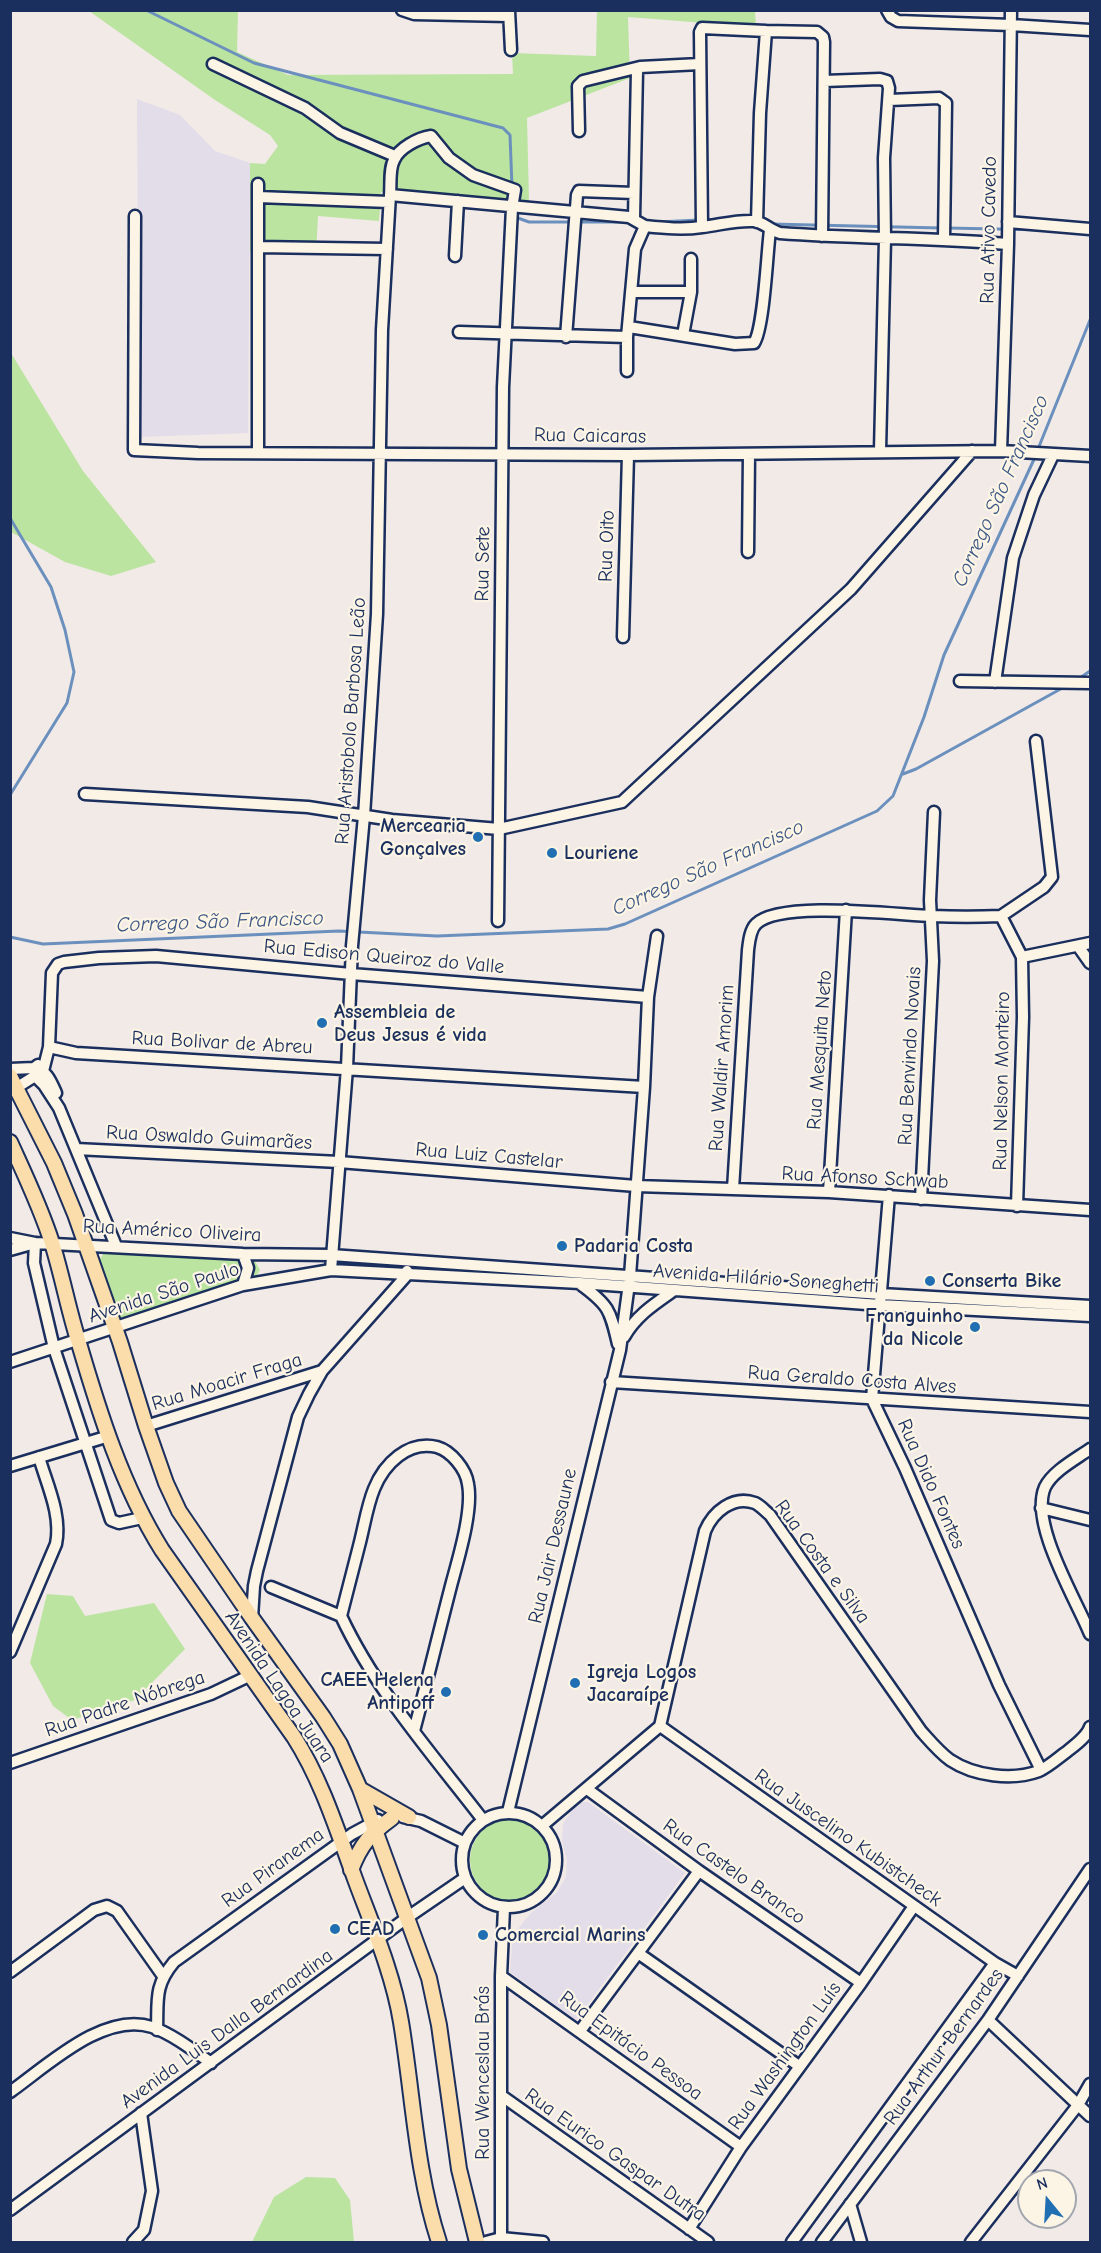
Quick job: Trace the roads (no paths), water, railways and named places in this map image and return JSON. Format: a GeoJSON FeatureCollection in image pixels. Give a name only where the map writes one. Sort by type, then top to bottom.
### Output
{"type":"FeatureCollection","features":[{"type":"Feature","properties":{"kind":"main road","name":"Avenida Lagoa Juara"},"geometry":{"type":"LineString","coordinates":[[13,1082],[54,1163],[86,1244],[146,1426],[166,1483],[179,1511],[323,1717],[339,1744],[360,1789],[429,1977],[439,2025],[459,2169],[477,2242]]}},
{"type":"Feature","properties":{"kind":"main road","name":"Avenida Lagoa Juara"},"geometry":{"type":"LineString","coordinates":[[10,1142],[52,1243],[78,1340],[109,1436],[142,1518],[311,1764],[326,1797],[378,1940],[401,2021],[413,2118],[439,2242]]}},
{"type":"Feature","properties":{"kind":"main road"},"geometry":{"type":"LineString","coordinates":[[360,1789],[409,1817]]}},
{"type":"Feature","properties":{"kind":"main road"},"geometry":{"type":"LineString","coordinates":[[351,1870],[372,1826],[392,1818]]}},
{"type":"Feature","properties":{"kind":"street"},"geometry":{"type":"LineString","coordinates":[[402,10],[414,14],[508,13],[510,50]]}},
{"type":"Feature","properties":{"kind":"street"},"geometry":{"type":"LineString","coordinates":[[887,10],[891,17],[898,21],[1090,30]]}},
{"type":"Feature","properties":{"kind":"street","name":"Rua Ativo Cavedo"},"geometry":{"type":"LineString","coordinates":[[1001,451],[1008,244],[1011,10]]}},
{"type":"Feature","properties":{"kind":"street"},"geometry":{"type":"LineString","coordinates":[[702,227],[700,64],[702,28],[817,32],[823,37],[822,236]]}},
{"type":"Feature","properties":{"kind":"street"},"geometry":{"type":"LineString","coordinates":[[757,222],[760,113],[766,31]]}},
{"type":"Feature","properties":{"kind":"street"},"geometry":{"type":"LineString","coordinates":[[213,64],[305,108],[340,133],[395,156],[414,142],[430,136],[449,158],[473,175],[515,190],[512,208]]}},
{"type":"Feature","properties":{"kind":"street"},"geometry":{"type":"LineString","coordinates":[[579,131],[578,86],[583,81],[640,67],[700,64]]}},
{"type":"Feature","properties":{"kind":"street"},"geometry":{"type":"LineString","coordinates":[[634,218],[637,71],[640,67]]}},
{"type":"Feature","properties":{"kind":"street"},"geometry":{"type":"LineString","coordinates":[[824,81],[885,80],[889,85],[884,158],[885,239],[880,450]]}},
{"type":"Feature","properties":{"kind":"street"},"geometry":{"type":"LineString","coordinates":[[889,100],[939,98],[946,103],[944,238]]}},
{"type":"Feature","properties":{"kind":"street","name":"Rua Aristobolo Barbosa Leão"},"geometry":{"type":"LineString","coordinates":[[331,1270],[347,1068],[352,946],[364,816],[377,614],[381,330],[389,198],[392,163],[395,156]]}},
{"type":"Feature","properties":{"kind":"street"},"geometry":{"type":"LineString","coordinates":[[258,184],[258,453]]}},
{"type":"Feature","properties":{"kind":"street"},"geometry":{"type":"LineString","coordinates":[[566,337],[579,191],[634,193]]}},
{"type":"Feature","properties":{"kind":"street"},"geometry":{"type":"LineString","coordinates":[[258,197],[411,197],[634,218],[645,226],[678,229],[730,221],[757,222],[770,230],[822,236],[885,239],[944,238],[1008,244]]}},
{"type":"Feature","properties":{"kind":"street"},"geometry":{"type":"LineString","coordinates":[[455,256],[458,201]]}},
{"type":"Feature","properties":{"kind":"street","name":"Rua Sete"},"geometry":{"type":"LineString","coordinates":[[498,921],[502,387],[507,334],[512,208]]}},
{"type":"Feature","properties":{"kind":"street","name":"Rua Caicaras"},"geometry":{"type":"LineString","coordinates":[[135,216],[134,450],[627,455],[880,450],[1001,451],[1090,456]]}},
{"type":"Feature","properties":{"kind":"street"},"geometry":{"type":"LineString","coordinates":[[1008,222],[1090,228]]}},
{"type":"Feature","properties":{"kind":"street"},"geometry":{"type":"LineString","coordinates":[[627,371],[634,249],[645,226]]}},
{"type":"Feature","properties":{"kind":"street"},"geometry":{"type":"LineString","coordinates":[[459,332],[566,337],[628,332],[684,334],[735,344],[754,343],[761,317],[770,230]]}},
{"type":"Feature","properties":{"kind":"street"},"geometry":{"type":"LineString","coordinates":[[258,247],[387,249]]}},
{"type":"Feature","properties":{"kind":"street"},"geometry":{"type":"LineString","coordinates":[[684,334],[691,292],[691,259]]}},
{"type":"Feature","properties":{"kind":"street"},"geometry":{"type":"LineString","coordinates":[[631,292],[691,292]]}},
{"type":"Feature","properties":{"kind":"street"},"geometry":{"type":"LineString","coordinates":[[85,794],[308,807],[364,816],[499,830],[614,805],[628,798],[788,645],[851,589],[972,451]]}},
{"type":"Feature","properties":{"kind":"street"},"geometry":{"type":"LineString","coordinates":[[748,552],[749,454]]}},
{"type":"Feature","properties":{"kind":"street","name":"Rua Oito"},"geometry":{"type":"LineString","coordinates":[[622,637],[627,455]]}},
{"type":"Feature","properties":{"kind":"street"},"geometry":{"type":"LineString","coordinates":[[995,682],[1013,558],[1050,455]]}},
{"type":"Feature","properties":{"kind":"street"},"geometry":{"type":"LineString","coordinates":[[960,681],[1088,682]]}},
{"type":"Feature","properties":{"kind":"street"},"geometry":{"type":"LineString","coordinates":[[846,910],[932,916],[1001,916],[1044,887],[1052,877],[1036,741]]}},
{"type":"Feature","properties":{"kind":"street","name":"Rua Benvindo Novais"},"geometry":{"type":"LineString","coordinates":[[921,1198],[933,961],[930,900],[934,812]]}},
{"type":"Feature","properties":{"kind":"street","name":"Rua Waldir Amorim"},"geometry":{"type":"LineString","coordinates":[[733,1189],[748,950],[754,926],[761,920],[779,915],[846,910]]}},
{"type":"Feature","properties":{"kind":"street","name":"Rua Mesquita Neto"},"geometry":{"type":"LineString","coordinates":[[829,1192],[846,910]]}},
{"type":"Feature","properties":{"kind":"street"},"geometry":{"type":"LineString","coordinates":[[1001,916],[1022,957],[1090,943]]}},
{"type":"Feature","properties":{"kind":"street","name":"Rua Jair Dessaune"},"geometry":{"type":"LineString","coordinates":[[508,1812],[620,1346],[630,1276],[644,1087],[648,997],[657,936]]}},
{"type":"Feature","properties":{"kind":"street"},"geometry":{"type":"LineString","coordinates":[[1078,946],[1090,963]]}},
{"type":"Feature","properties":{"kind":"street","name":"Rua Edison Queiroz do Valle"},"geometry":{"type":"LineString","coordinates":[[49,1049],[52,973],[58,963],[99,958],[156,956],[648,997]]}},
{"type":"Feature","properties":{"kind":"street","name":"Rua Nelson Monteiro"},"geometry":{"type":"LineString","coordinates":[[1017,1206],[1023,1017],[1022,957]]}},
{"type":"Feature","properties":{"kind":"street"},"geometry":{"type":"LineString","coordinates":[[13,1082],[38,1072],[49,1049]]}},
{"type":"Feature","properties":{"kind":"street","name":"Rua Bolivar de Abreu"},"geometry":{"type":"LineString","coordinates":[[49,1049],[76,1053],[644,1087]]}},
{"type":"Feature","properties":{"kind":"street"},"geometry":{"type":"LineString","coordinates":[[10,1069],[38,1072]]}},
{"type":"Feature","properties":{"kind":"street"},"geometry":{"type":"LineString","coordinates":[[38,1072],[59,1108],[116,1246]]}},
{"type":"Feature","properties":{"kind":"street","name":"Rua Oswaldo Guimarães"},"geometry":{"type":"LineString","coordinates":[[76,1149],[339,1162]]}},
{"type":"Feature","properties":{"kind":"street","name":"Rua Luiz Castelar"},"geometry":{"type":"LineString","coordinates":[[339,1162],[636,1186]]}},
{"type":"Feature","properties":{"kind":"street","name":"Rua Afonso Schwab"},"geometry":{"type":"LineString","coordinates":[[636,1186],[829,1192],[1090,1209]]}},
{"type":"Feature","properties":{"kind":"street","name":"Rua Dido Fontes"},"geometry":{"type":"LineString","coordinates":[[889,1196],[872,1399],[999,1685],[1041,1770]]}},
{"type":"Feature","properties":{"kind":"street","name":"Rua Américo Oliveira"},"geometry":{"type":"LineString","coordinates":[[10,1238],[35,1243],[243,1254],[332,1255]]}},
{"type":"Feature","properties":{"kind":"street"},"geometry":{"type":"LineString","coordinates":[[10,1250],[35,1243],[34,1263],[54,1348],[111,1520],[119,1523],[142,1518]]}},
{"type":"Feature","properties":{"kind":"street"},"geometry":{"type":"LineString","coordinates":[[243,1254],[248,1268],[243,1286]]}},
{"type":"Feature","properties":{"kind":"street","name":"Avenida Hilário Soneghetti"},"geometry":{"type":"LineString","coordinates":[[332,1255],[628,1288],[880,1299],[978,1305],[1090,1316]]}},
{"type":"Feature","properties":{"kind":"street"},"geometry":{"type":"LineString","coordinates":[[406,1275],[408,1262]]}},
{"type":"Feature","properties":{"kind":"street","name":"Avenida Hilário Soneghetti"},"geometry":{"type":"LineString","coordinates":[[331,1270],[406,1275],[630,1276],[880,1299]]}},
{"type":"Feature","properties":{"kind":"street","name":"Avenida São Paulo"},"geometry":{"type":"LineString","coordinates":[[10,1362],[243,1286],[331,1270]]}},
{"type":"Feature","properties":{"kind":"street","name":"Rua Moacir Fraga"},"geometry":{"type":"LineString","coordinates":[[146,1426],[322,1371],[406,1275]]}},
{"type":"Feature","properties":{"kind":"street"},"geometry":{"type":"LineString","coordinates":[[580,1284],[603,1300],[620,1346]]}},
{"type":"Feature","properties":{"kind":"street"},"geometry":{"type":"LineString","coordinates":[[620,1346],[633,1322],[646,1309],[674,1291]]}},
{"type":"Feature","properties":{"kind":"street","name":"Avenida Hilário Soneghetti"},"geometry":{"type":"LineString","coordinates":[[978,1305],[1090,1306]]}},
{"type":"Feature","properties":{"kind":"street"},"geometry":{"type":"LineString","coordinates":[[252,1618],[254,1586],[298,1416],[322,1371]]}},
{"type":"Feature","properties":{"kind":"street","name":"Rua Geraldo Costa Alves"},"geometry":{"type":"LineString","coordinates":[[611,1382],[1090,1412]]}},
{"type":"Feature","properties":{"kind":"street"},"geometry":{"type":"LineString","coordinates":[[10,1466],[109,1436]]}},
{"type":"Feature","properties":{"kind":"street"},"geometry":{"type":"LineString","coordinates":[[414,1731],[463,1539],[469,1496],[465,1473],[452,1457],[439,1448],[424,1446],[411,1448],[400,1455],[387,1467],[374,1489],[341,1616],[356,1648],[414,1731],[483,1821]]}},
{"type":"Feature","properties":{"kind":"street"},"geometry":{"type":"LineString","coordinates":[[1090,1449],[1053,1476],[1045,1488],[1041,1508],[1046,1533],[1054,1555],[1090,1634]]}},
{"type":"Feature","properties":{"kind":"street"},"geometry":{"type":"LineString","coordinates":[[10,1652],[56,1544],[58,1532],[57,1514],[39,1457]]}},
{"type":"Feature","properties":{"kind":"street","name":"Rua Costa e Silva"},"geometry":{"type":"LineString","coordinates":[[660,1726],[705,1531],[710,1520],[718,1511],[731,1503],[744,1501],[757,1503],[770,1515],[921,1731],[940,1753],[952,1762],[972,1770],[1004,1777],[1023,1776],[1041,1770],[1077,1743],[1090,1727]]}},
{"type":"Feature","properties":{"kind":"street"},"geometry":{"type":"LineString","coordinates":[[1041,1508],[1090,1520]]}},
{"type":"Feature","properties":{"kind":"street"},"geometry":{"type":"LineString","coordinates":[[271,1587],[341,1616]]}},
{"type":"Feature","properties":{"kind":"street","name":"Rua Padre Nóbrega"},"geometry":{"type":"LineString","coordinates":[[10,1763],[211,1694],[251,1675]]}},
{"type":"Feature","properties":{"kind":"street"},"geometry":{"type":"LineString","coordinates":[[543,1826],[660,1726]]}},
{"type":"Feature","properties":{"kind":"street","name":"Rua Juscelino Kubistcheck"},"geometry":{"type":"LineString","coordinates":[[660,1726],[995,1963],[1018,1976]]}},
{"type":"Feature","properties":{"kind":"street","name":"Rua Castelo Branco"},"geometry":{"type":"LineString","coordinates":[[587,1790],[861,1983]]}},
{"type":"Feature","properties":{"kind":"street"},"geometry":{"type":"LineString","coordinates":[[508,1812],[534,1819],[543,1826],[552,1837],[557,1865],[553,1879],[539,1896],[527,1903],[504,1908],[481,1898],[471,1889],[465,1878],[462,1858],[471,1832],[483,1821],[508,1812]]}},
{"type":"Feature","properties":{"kind":"street"},"geometry":{"type":"LineString","coordinates":[[392,1818],[409,1817],[465,1844]]}},
{"type":"Feature","properties":{"kind":"street","name":"Rua Piranema"},"geometry":{"type":"LineString","coordinates":[[163,1976],[174,1962],[341,1842],[372,1826]]}},
{"type":"Feature","properties":{"kind":"street","name":"Rua Arthur Bernardes"},"geometry":{"type":"LineString","coordinates":[[822,2242],[988,2020],[1090,1869]]}},
{"type":"Feature","properties":{"kind":"street"},"geometry":{"type":"LineString","coordinates":[[580,2031],[699,1871]]}},
{"type":"Feature","properties":{"kind":"street","name":"Avenida Luis Dalla Bernardina"},"geometry":{"type":"LineString","coordinates":[[10,2210],[408,1917],[465,1878]]}},
{"type":"Feature","properties":{"kind":"street"},"geometry":{"type":"LineString","coordinates":[[10,1972],[94,1910],[107,1906],[117,1911],[163,1976],[159,1990],[157,2030]]}},
{"type":"Feature","properties":{"kind":"street","name":"Rua Washington Luís"},"geometry":{"type":"LineString","coordinates":[[689,2229],[741,2147],[861,1983],[914,1906]]}},
{"type":"Feature","properties":{"kind":"street","name":"Rua Wenceslau Brás"},"geometry":{"type":"LineString","coordinates":[[501,2240],[501,1976],[504,1908]]}},
{"type":"Feature","properties":{"kind":"street"},"geometry":{"type":"LineString","coordinates":[[638,1953],[799,2066]]}},
{"type":"Feature","properties":{"kind":"street","name":"Rua Arthur Bernardes"},"geometry":{"type":"LineString","coordinates":[[792,2242],[995,1963]]}},
{"type":"Feature","properties":{"kind":"street","name":"Rua Epitácio Pessoa"},"geometry":{"type":"LineString","coordinates":[[501,1976],[741,2147]]}},
{"type":"Feature","properties":{"kind":"street"},"geometry":{"type":"LineString","coordinates":[[988,2020],[1090,2116]]}},
{"type":"Feature","properties":{"kind":"street"},"geometry":{"type":"LineString","coordinates":[[10,2092],[72,2048],[97,2034],[111,2028],[132,2024],[157,2030],[211,2063]]}},
{"type":"Feature","properties":{"kind":"street"},"geometry":{"type":"LineString","coordinates":[[971,2242],[1078,2105],[1090,2084]]}},
{"type":"Feature","properties":{"kind":"street","name":"Rua Eurico Gaspar Dutra"},"geometry":{"type":"LineString","coordinates":[[502,2096],[708,2242]]}},
{"type":"Feature","properties":{"kind":"street"},"geometry":{"type":"LineString","coordinates":[[136,2242],[144,2230],[152,2191],[141,2113]]}},
{"type":"Feature","properties":{"kind":"street"},"geometry":{"type":"LineString","coordinates":[[850,2204],[861,2242]]}},
{"type":"Feature","properties":{"kind":"street"},"geometry":{"type":"LineString","coordinates":[[486,2242],[501,2240],[543,2242]]}},
{"type":"Feature","properties":{"kind":"waterway"},"geometry":{"type":"LineString","coordinates":[[146,10],[254,63],[503,128],[510,135],[512,187]]}},
{"type":"Feature","properties":{"kind":"waterway"},"geometry":{"type":"LineString","coordinates":[[515,217],[529,222],[630,222]]}},
{"type":"Feature","properties":{"kind":"waterway"},"geometry":{"type":"LineString","coordinates":[[706,220],[744,217]]}},
{"type":"Feature","properties":{"kind":"waterway"},"geometry":{"type":"LineString","coordinates":[[658,222],[699,220]]}},
{"type":"Feature","properties":{"kind":"waterway"},"geometry":{"type":"LineString","coordinates":[[770,224],[941,228]]}},
{"type":"Feature","properties":{"kind":"waterway"},"geometry":{"type":"LineString","coordinates":[[947,228],[1046,230]]}},
{"type":"Feature","properties":{"kind":"waterway","name":"Corrego São Francisco"},"geometry":{"type":"LineString","coordinates":[[1038,449],[1090,320]]}},
{"type":"Feature","properties":{"kind":"waterway","name":"Corrego São Francisco"},"geometry":{"type":"LineString","coordinates":[[10,937],[43,944],[339,931],[437,936],[608,929],[625,924],[877,811],[893,796],[924,717],[944,655],[1036,455]]}},
{"type":"Feature","properties":{"kind":"waterway"},"geometry":{"type":"LineString","coordinates":[[10,518],[51,587],[65,630],[74,672],[67,703],[10,795]]}},
{"type":"Feature","properties":{"kind":"waterway"},"geometry":{"type":"LineString","coordinates":[[1077,680],[1090,671]]}},
{"type":"Feature","properties":{"kind":"waterway"},"geometry":{"type":"LineString","coordinates":[[903,774],[1066,686]]}},
{"type":"Feature","properties":{"kind":"place","name":"Mercearia Gonçalves"},"geometry":{"type":"Point","coordinates":[478,837]}},
{"type":"Feature","properties":{"kind":"place","name":"Louriene"},"geometry":{"type":"Point","coordinates":[552,853]}},
{"type":"Feature","properties":{"kind":"place","name":"Assembleia de Deus Jesus é vida"},"geometry":{"type":"Point","coordinates":[322,1023]}},
{"type":"Feature","properties":{"kind":"place","name":"Padaria Costa"},"geometry":{"type":"Point","coordinates":[562,1246]}},
{"type":"Feature","properties":{"kind":"place","name":"Conserta Bike"},"geometry":{"type":"Point","coordinates":[930,1281]}},
{"type":"Feature","properties":{"kind":"place","name":"Franguinho da Nicole"},"geometry":{"type":"Point","coordinates":[975,1327]}},
{"type":"Feature","properties":{"kind":"place","name":"Igreja Logos Jacaraípe"},"geometry":{"type":"Point","coordinates":[575,1683]}},
{"type":"Feature","properties":{"kind":"place","name":"CAEE Helena Antipoff"},"geometry":{"type":"Point","coordinates":[446,1692]}},
{"type":"Feature","properties":{"kind":"place","name":"CEAD"},"geometry":{"type":"Point","coordinates":[335,1929]}},
{"type":"Feature","properties":{"kind":"place","name":"Comercial Marins"},"geometry":{"type":"Point","coordinates":[483,1935]}}]}
